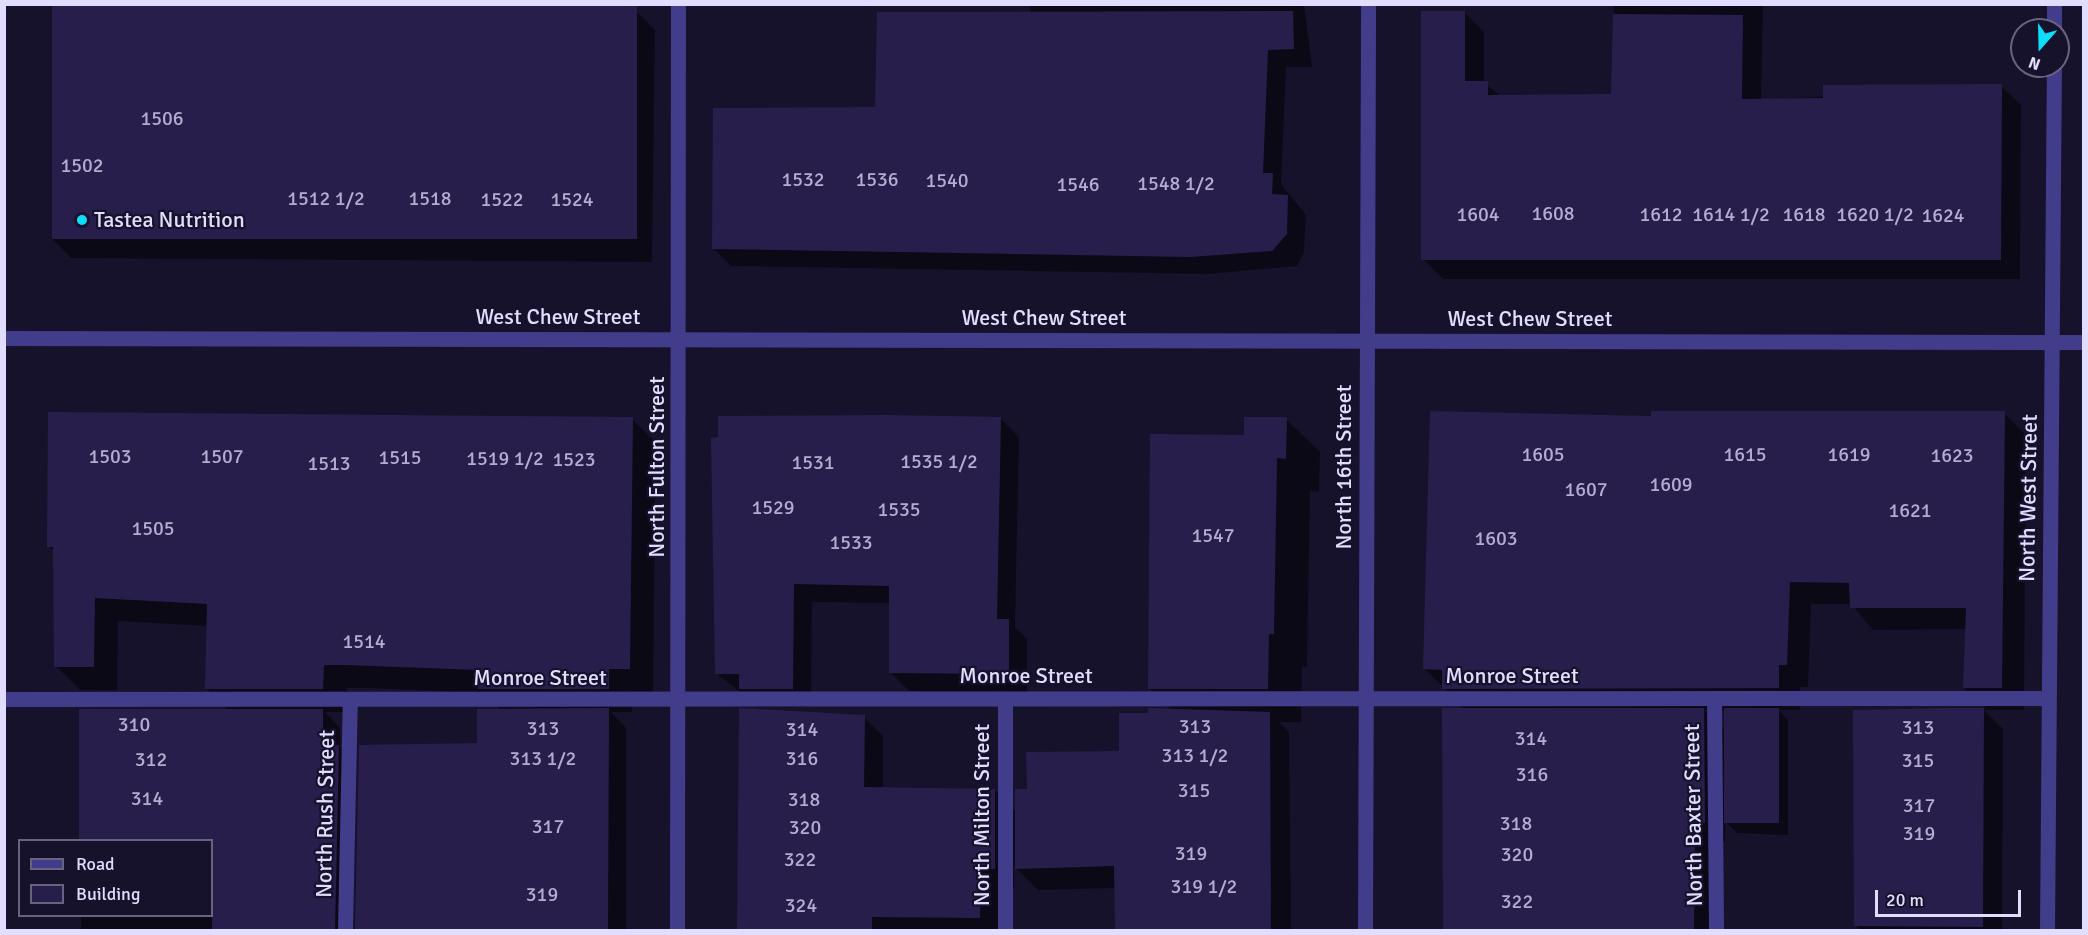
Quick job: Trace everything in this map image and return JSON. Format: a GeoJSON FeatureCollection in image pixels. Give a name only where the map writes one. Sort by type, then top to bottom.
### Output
{"type":"FeatureCollection","features":[{"type":"Feature","properties":{"kind":"street","name":"North Fulton Street"},"geometry":{"type":"LineString","coordinates":[[677,930],[680,340],[678,4]]}},
{"type":"Feature","properties":{"kind":"street","name":"North 16th Street"},"geometry":{"type":"LineString","coordinates":[[1365,930],[1368,4]]}},
{"type":"Feature","properties":{"kind":"street","name":"North West Street"},"geometry":{"type":"LineString","coordinates":[[2047,930],[2054,342],[2054,78]]}},
{"type":"Feature","properties":{"kind":"street","name":"West Chew Street"},"geometry":{"type":"LineString","coordinates":[[4,338],[2084,342]]}},
{"type":"Feature","properties":{"kind":"street","name":"North Baxter Street"},"geometry":{"type":"LineString","coordinates":[[1714,698],[1716,930]]}},
{"type":"Feature","properties":{"kind":"street","name":"Monroe Street"},"geometry":{"type":"LineString","coordinates":[[4,699],[678,701],[2048,698]]}},
{"type":"Feature","properties":{"kind":"street","name":"North Rush Street"},"geometry":{"type":"LineString","coordinates":[[345,930],[350,699]]}},
{"type":"Feature","properties":{"kind":"street","name":"North Milton Street"},"geometry":{"type":"LineString","coordinates":[[1005,699],[1005,930]]}},
{"type":"Feature","properties":{"kind":"building"},"geometry":{"type":"Polygon","coordinates":[[[52,5],[637,5],[637,239],[52,239],[52,5]]]}},
{"type":"Feature","properties":{"kind":"building"},"geometry":{"type":"Polygon","coordinates":[[[1293,11],[1294,49],[1268,50],[1263,173],[1273,173],[1272,194],[1288,195],[1287,234],[1272,251],[1190,257],[712,249],[713,108],[875,107],[877,12],[1293,11]]]}},
{"type":"Feature","properties":{"kind":"building"},"geometry":{"type":"Polygon","coordinates":[[[1421,11],[1465,11],[1465,81],[1488,81],[1488,95],[1611,94],[1613,14],[1743,15],[1742,99],[1823,98],[1823,85],[2002,84],[2001,260],[1421,260],[1421,11]]]}},
{"type":"Feature","properties":{"kind":"building"},"geometry":{"type":"Polygon","coordinates":[[[1430,411],[1651,416],[1651,411],[2005,411],[2002,688],[1963,688],[1966,608],[1850,608],[1849,583],[1790,582],[1787,665],[1779,665],[1779,688],[1442,689],[1442,670],[1423,669],[1430,411]]]}},
{"type":"Feature","properties":{"kind":"building"},"geometry":{"type":"Polygon","coordinates":[[[48,412],[633,417],[630,669],[609,669],[609,689],[478,689],[478,670],[324,665],[323,689],[205,689],[207,604],[95,598],[94,667],[54,667],[53,547],[47,547],[48,412]]]}},
{"type":"Feature","properties":{"kind":"building"},"geometry":{"type":"Polygon","coordinates":[[[718,416],[1001,417],[997,619],[1009,619],[1009,674],[889,673],[889,586],[794,584],[793,689],[739,689],[739,674],[715,674],[711,438],[718,437],[718,416]]]}},
{"type":"Feature","properties":{"kind":"building"},"geometry":{"type":"Polygon","coordinates":[[[1244,417],[1287,417],[1286,459],[1277,458],[1274,634],[1269,634],[1268,689],[1148,689],[1150,434],[1244,435],[1244,417]]]}},
{"type":"Feature","properties":{"kind":"building"},"geometry":{"type":"Polygon","coordinates":[[[609,708],[608,930],[355,930],[359,745],[477,743],[477,709],[609,708]]]}},
{"type":"Feature","properties":{"kind":"building"},"geometry":{"type":"Polygon","coordinates":[[[739,708],[865,715],[864,787],[995,789],[995,869],[981,869],[980,918],[872,917],[872,930],[737,930],[739,708]]]}},
{"type":"Feature","properties":{"kind":"building"},"geometry":{"type":"Polygon","coordinates":[[[1148,708],[1270,712],[1271,930],[1115,930],[1114,866],[1015,869],[1015,789],[1027,789],[1026,752],[1119,751],[1119,713],[1148,713],[1148,708]]]}},
{"type":"Feature","properties":{"kind":"building"},"geometry":{"type":"Polygon","coordinates":[[[1442,708],[1704,708],[1705,823],[1695,822],[1694,930],[1443,930],[1442,708]]]}},
{"type":"Feature","properties":{"kind":"building"},"geometry":{"type":"Polygon","coordinates":[[[1724,708],[1779,708],[1779,823],[1724,823],[1724,708]]]}},
{"type":"Feature","properties":{"kind":"building"},"geometry":{"type":"Polygon","coordinates":[[[1984,708],[1983,927],[1854,926],[1853,710],[1984,708]]]}},
{"type":"Feature","properties":{"kind":"building"},"geometry":{"type":"Polygon","coordinates":[[[79,709],[323,709],[323,746],[339,745],[335,930],[212,930],[213,839],[79,839],[79,709]]]}},
{"type":"Feature","properties":{"kind":"place","name":"Tastea Nutrition"},"geometry":{"type":"Point","coordinates":[82,220]}}]}
